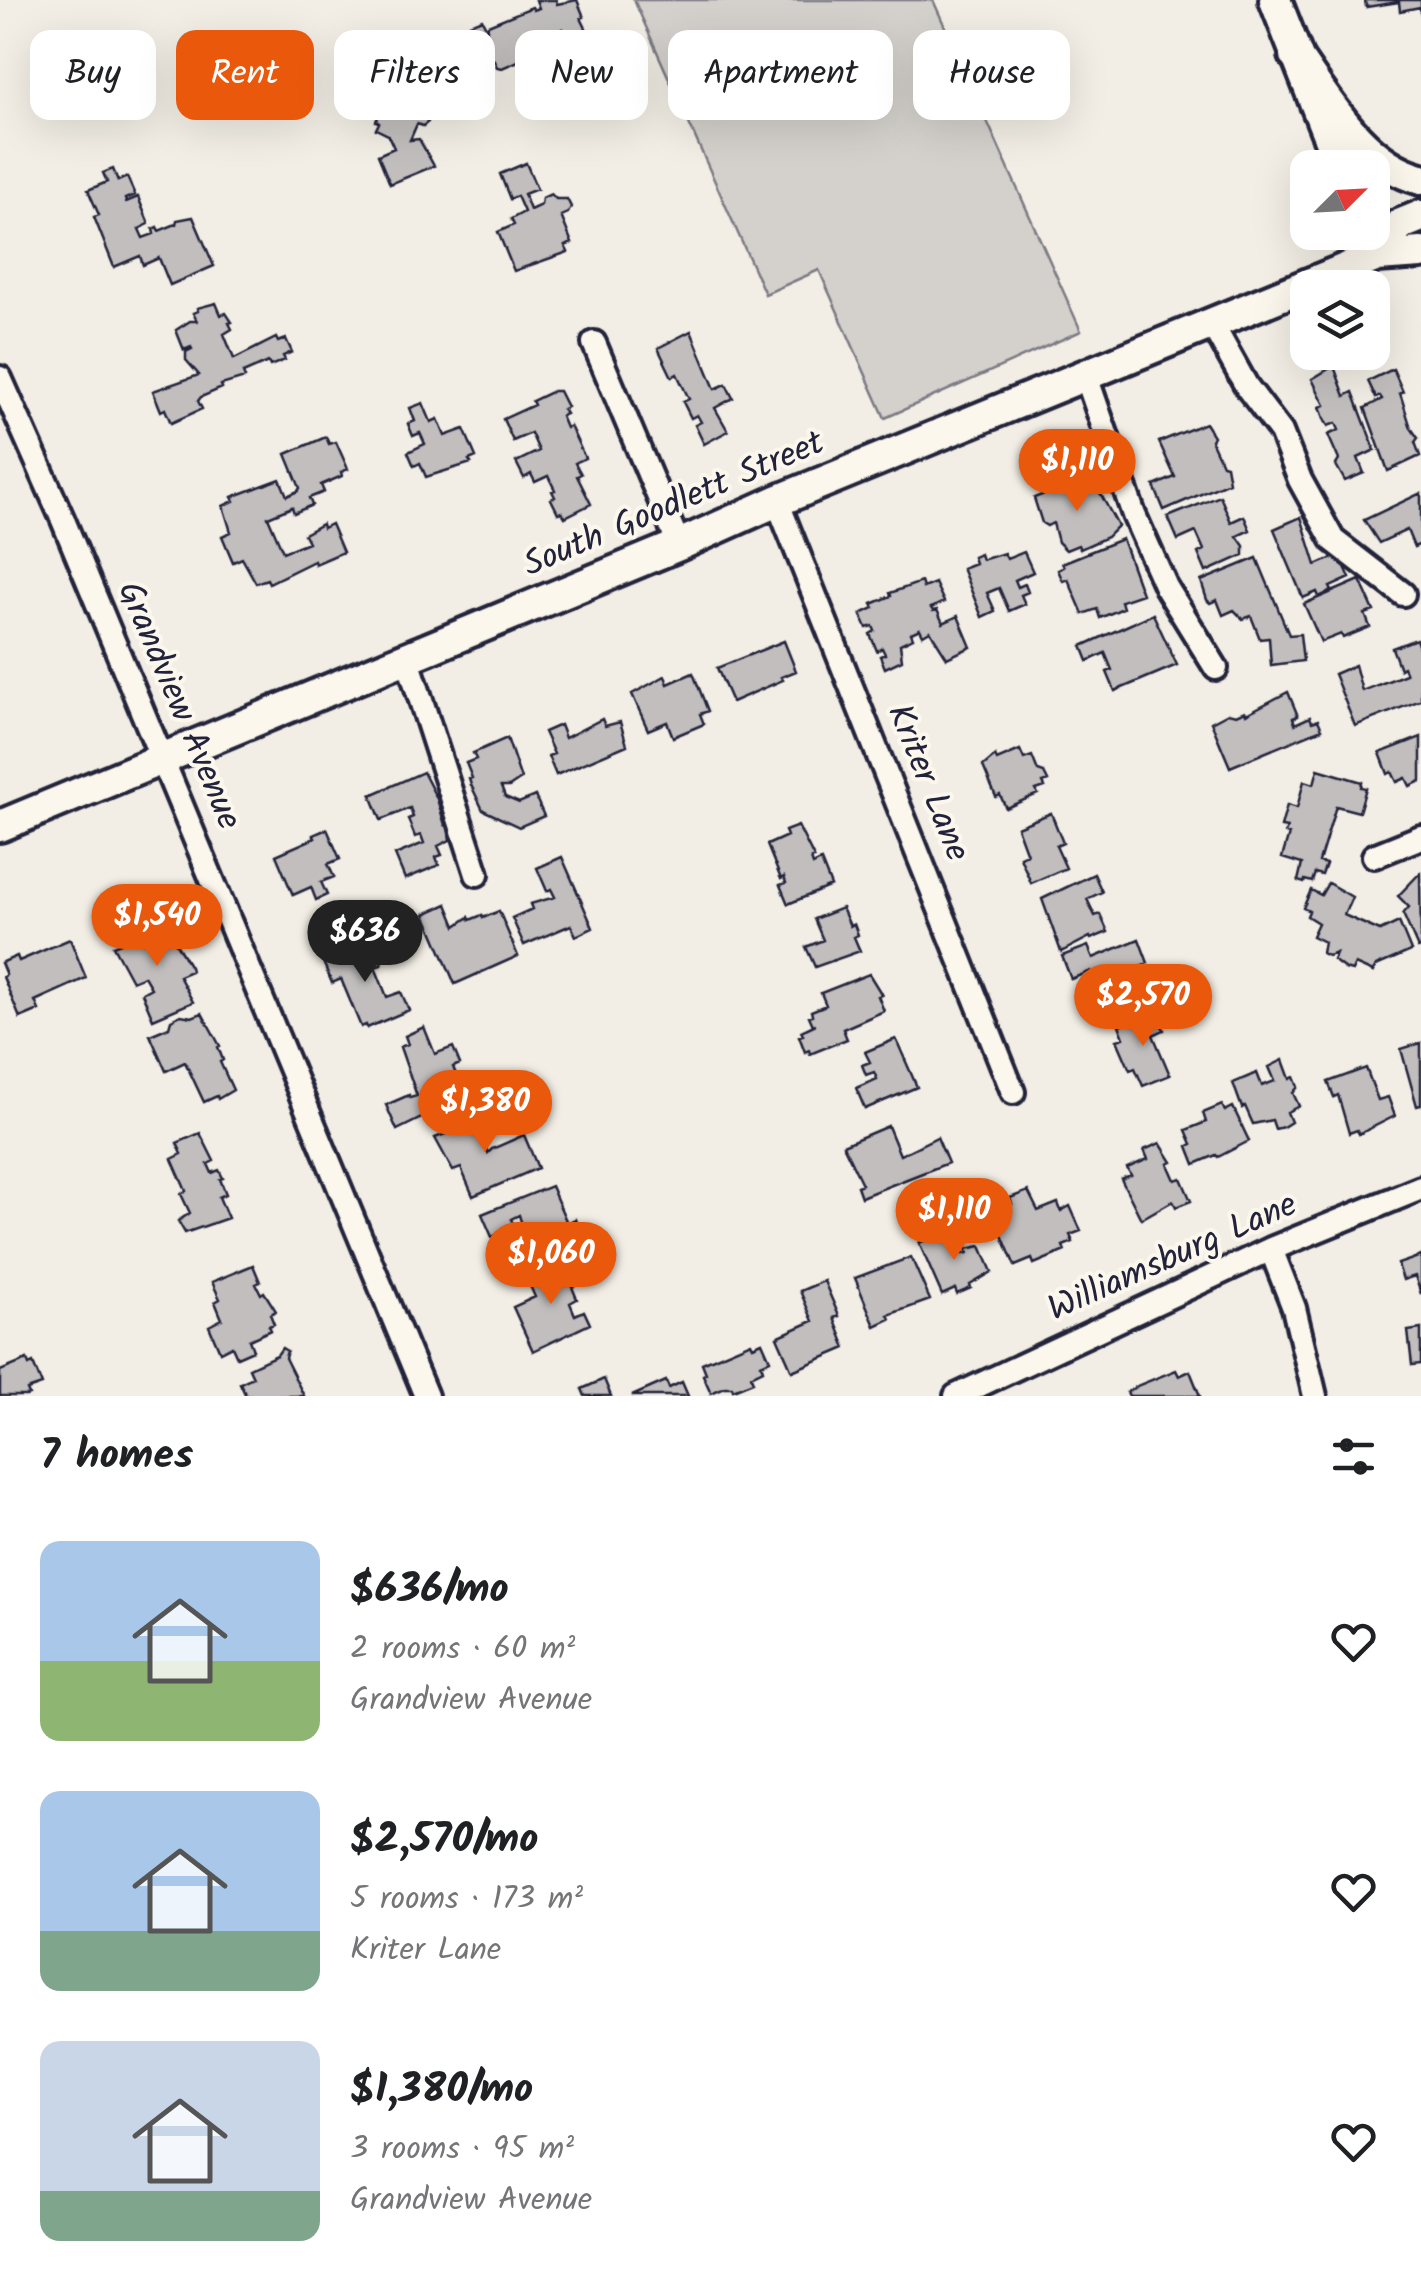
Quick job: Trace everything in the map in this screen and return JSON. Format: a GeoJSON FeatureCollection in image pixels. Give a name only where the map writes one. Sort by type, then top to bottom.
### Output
{"type":"FeatureCollection","features":[{"type":"Feature","properties":{"kind":"main road"},"geometry":{"type":"LineString","coordinates":[[1275,0],[1334,150]]}},
{"type":"Feature","properties":{"kind":"main road"},"geometry":{"type":"LineString","coordinates":[[1295,55],[1344,124],[1378,156],[1407,176],[1421,179]]}},
{"type":"Feature","properties":{"kind":"main road","name":"South Goodlett Street"},"geometry":{"type":"LineString","coordinates":[[1390,231],[1421,216]]}},
{"type":"Feature","properties":{"kind":"main road","name":"South Goodlett Street"},"geometry":{"type":"LineString","coordinates":[[1390,247],[1421,253]]}},
{"type":"Feature","properties":{"kind":"main road","name":"South Goodlett Street"},"geometry":{"type":"LineString","coordinates":[[0,826],[1212,324],[1360,250]]}},
{"type":"Feature","properties":{"kind":"street"},"geometry":{"type":"LineString","coordinates":[[1212,324],[1248,387],[1280,432],[1300,480],[1333,540],[1403,594]]}},
{"type":"Feature","properties":{"kind":"street"},"geometry":{"type":"LineString","coordinates":[[594,343],[680,545]]}},
{"type":"Feature","properties":{"kind":"street"},"geometry":{"type":"LineString","coordinates":[[1086,376],[1142,533],[1166,587],[1216,668]]}},
{"type":"Feature","properties":{"kind":"street","name":"Grandview Avenue"},"geometry":{"type":"LineString","coordinates":[[0,378],[426,1396]]}},
{"type":"Feature","properties":{"kind":"street","name":"Kriter Lane"},"geometry":{"type":"LineString","coordinates":[[777,501],[1013,1092]]}},
{"type":"Feature","properties":{"kind":"street"},"geometry":{"type":"LineString","coordinates":[[407,658],[477,874]]}},
{"type":"Feature","properties":{"kind":"street"},"geometry":{"type":"LineString","coordinates":[[1374,856],[1421,837]]}},
{"type":"Feature","properties":{"kind":"street","name":"Williamsburg Lane"},"geometry":{"type":"LineString","coordinates":[[956,1396],[1271,1249],[1421,1188]]}},
{"type":"Feature","properties":{"kind":"street"},"geometry":{"type":"LineString","coordinates":[[1271,1249],[1294,1308],[1315,1396]]}},
{"type":"Feature","properties":{"kind":"shaded area"},"geometry":{"type":"Polygon","coordinates":[[[634,0],[933,0],[946,30],[913,30],[913,120],[987,120],[1081,331],[885,418],[819,270],[765,294],[687,120],[893,120],[893,30],[668,30],[668,76],[634,0]]]}},
{"type":"Feature","properties":{"kind":"building"},"geometry":{"type":"Polygon","coordinates":[[[536,0],[556,0],[557,4],[577,0],[587,30],[515,30],[515,62],[502,68],[495,62],[495,30],[462,27],[482,19],[487,29],[488,25],[532,7],[539,8],[536,0]]]}},
{"type":"Feature","properties":{"kind":"building"},"geometry":{"type":"Polygon","coordinates":[[[1365,0],[1421,0],[1421,15],[1420,7],[1400,11],[1399,2],[1366,7],[1365,0]]]}},
{"type":"Feature","properties":{"kind":"building"},"geometry":{"type":"Polygon","coordinates":[[[429,120],[423,126],[417,124],[410,140],[419,139],[434,166],[390,184],[378,155],[394,148],[388,135],[376,129],[376,121],[429,120]]]}},
{"type":"Feature","properties":{"kind":"building"},"geometry":{"type":"Polygon","coordinates":[[[526,163],[537,189],[524,194],[530,210],[551,194],[556,199],[567,199],[571,207],[561,216],[572,243],[565,246],[568,252],[514,271],[498,232],[514,225],[511,219],[524,212],[517,196],[510,199],[500,174],[526,163]]]}},
{"type":"Feature","properties":{"kind":"building"},"geometry":{"type":"Polygon","coordinates":[[[113,169],[118,181],[127,177],[135,195],[126,202],[138,197],[149,224],[139,229],[143,238],[154,234],[157,227],[159,231],[177,220],[193,217],[214,266],[170,285],[159,258],[143,265],[140,256],[114,267],[88,190],[107,182],[103,173],[113,169]]]}},
{"type":"Feature","properties":{"kind":"building"},"geometry":{"type":"Polygon","coordinates":[[[216,303],[221,315],[226,313],[232,322],[232,329],[224,334],[234,359],[276,338],[278,342],[286,339],[292,352],[283,356],[285,360],[270,366],[268,362],[243,373],[245,378],[221,385],[222,388],[201,397],[198,401],[202,409],[171,423],[153,391],[199,375],[186,360],[191,347],[184,350],[176,330],[197,321],[193,313],[197,308],[216,303]]]}},
{"type":"Feature","properties":{"kind":"building"},"geometry":{"type":"Polygon","coordinates":[[[691,331],[715,389],[726,384],[733,398],[715,408],[728,431],[704,444],[695,425],[701,422],[697,415],[691,418],[683,402],[689,399],[677,374],[672,377],[658,348],[691,331]]]}},
{"type":"Feature","properties":{"kind":"building"},"geometry":{"type":"Polygon","coordinates":[[[1393,369],[1411,428],[1418,438],[1415,442],[1420,456],[1388,471],[1365,408],[1382,399],[1376,398],[1368,381],[1393,369]]]}},
{"type":"Feature","properties":{"kind":"building"},"geometry":{"type":"Polygon","coordinates":[[[1327,370],[1335,370],[1345,396],[1353,392],[1375,450],[1358,458],[1364,473],[1345,481],[1336,465],[1339,460],[1328,435],[1339,430],[1336,423],[1328,426],[1325,421],[1320,407],[1325,405],[1312,379],[1327,370]]]}},
{"type":"Feature","properties":{"kind":"building"},"geometry":{"type":"Polygon","coordinates":[[[559,391],[567,407],[563,409],[566,414],[561,416],[585,458],[575,463],[591,504],[565,517],[558,513],[551,499],[555,490],[548,476],[535,482],[531,474],[524,478],[516,462],[539,451],[531,433],[513,441],[503,419],[559,391]]]}},
{"type":"Feature","properties":{"kind":"building"},"geometry":{"type":"Polygon","coordinates":[[[423,403],[431,422],[438,419],[445,436],[464,429],[476,457],[469,460],[471,463],[426,477],[420,463],[414,466],[408,452],[425,444],[420,433],[413,436],[408,424],[415,421],[410,408],[423,403]]]}},
{"type":"Feature","properties":{"kind":"building"},"geometry":{"type":"Polygon","coordinates":[[[1205,423],[1222,464],[1226,465],[1229,482],[1164,510],[1154,486],[1175,477],[1159,442],[1205,423]]]}},
{"type":"Feature","properties":{"kind":"building"},"geometry":{"type":"Polygon","coordinates":[[[326,437],[329,444],[336,442],[348,469],[321,485],[324,492],[309,498],[312,505],[294,513],[292,507],[268,517],[283,552],[308,542],[304,534],[322,524],[323,528],[331,524],[343,552],[269,583],[267,579],[256,583],[242,558],[233,562],[222,536],[231,532],[223,506],[234,501],[232,497],[280,479],[287,496],[298,491],[286,454],[326,437]]]}},
{"type":"Feature","properties":{"kind":"building"},"geometry":{"type":"Polygon","coordinates":[[[1091,476],[1118,526],[1107,537],[1080,549],[1078,545],[1066,550],[1058,542],[1053,523],[1042,523],[1034,498],[1091,476]]]}},
{"type":"Feature","properties":{"kind":"building"},"geometry":{"type":"Polygon","coordinates":[[[1421,493],[1421,544],[1414,547],[1407,530],[1379,543],[1364,520],[1421,493]]]}},
{"type":"Feature","properties":{"kind":"building"},"geometry":{"type":"Polygon","coordinates":[[[1220,496],[1231,522],[1244,516],[1250,530],[1237,536],[1244,546],[1244,555],[1206,572],[1198,553],[1204,550],[1196,532],[1178,540],[1168,517],[1220,496]]]}},
{"type":"Feature","properties":{"kind":"building"},"geometry":{"type":"Polygon","coordinates":[[[1301,517],[1316,565],[1340,555],[1350,578],[1319,597],[1317,592],[1303,598],[1274,529],[1301,517]]]}},
{"type":"Feature","properties":{"kind":"building"},"geometry":{"type":"Polygon","coordinates":[[[1122,539],[1142,594],[1121,601],[1123,608],[1100,618],[1097,609],[1083,614],[1068,579],[1063,581],[1058,570],[1064,567],[1062,563],[1122,539]]]}},
{"type":"Feature","properties":{"kind":"building"},"geometry":{"type":"Polygon","coordinates":[[[1024,552],[1033,572],[1015,580],[1018,587],[1025,584],[1028,592],[1021,595],[1025,604],[1009,611],[999,588],[987,593],[995,611],[982,617],[962,568],[975,563],[973,557],[980,554],[982,560],[1004,553],[1007,559],[1024,552]]]}},
{"type":"Feature","properties":{"kind":"building"},"geometry":{"type":"Polygon","coordinates":[[[1257,558],[1289,635],[1300,634],[1303,661],[1271,665],[1269,638],[1260,639],[1251,616],[1243,619],[1234,610],[1223,615],[1217,600],[1207,600],[1201,581],[1257,558]]]}},
{"type":"Feature","properties":{"kind":"building"},"geometry":{"type":"Polygon","coordinates":[[[1360,580],[1374,611],[1365,614],[1370,627],[1321,642],[1304,604],[1360,580]]]}},
{"type":"Feature","properties":{"kind":"building"},"geometry":{"type":"Polygon","coordinates":[[[921,582],[923,588],[935,583],[944,602],[931,608],[937,610],[943,623],[958,616],[971,647],[947,658],[930,631],[923,635],[920,629],[900,644],[902,660],[885,668],[880,656],[885,654],[882,648],[877,651],[870,634],[875,631],[873,626],[867,628],[861,614],[891,596],[890,593],[921,582]]]}},
{"type":"Feature","properties":{"kind":"building"},"geometry":{"type":"Polygon","coordinates":[[[1153,614],[1177,665],[1115,691],[1105,653],[1088,661],[1082,646],[1153,614]]]}},
{"type":"Feature","properties":{"kind":"building"},"geometry":{"type":"Polygon","coordinates":[[[1416,639],[1421,653],[1421,700],[1355,726],[1334,674],[1355,665],[1362,691],[1406,674],[1392,648],[1416,639]]]}},
{"type":"Feature","properties":{"kind":"building"},"geometry":{"type":"Polygon","coordinates":[[[784,641],[796,671],[732,702],[717,668],[784,641]]]}},
{"type":"Feature","properties":{"kind":"building"},"geometry":{"type":"Polygon","coordinates":[[[693,673],[708,711],[700,714],[704,724],[673,737],[667,722],[648,730],[632,694],[665,676],[668,684],[693,673]]]}},
{"type":"Feature","properties":{"kind":"building"},"geometry":{"type":"Polygon","coordinates":[[[1288,692],[1298,716],[1293,718],[1295,724],[1310,717],[1312,722],[1318,720],[1322,729],[1230,767],[1211,722],[1228,713],[1246,714],[1288,692]]]}},
{"type":"Feature","properties":{"kind":"building"},"geometry":{"type":"Polygon","coordinates":[[[602,719],[605,726],[620,722],[627,745],[556,775],[548,756],[554,754],[544,732],[560,725],[565,738],[602,719]]]}},
{"type":"Feature","properties":{"kind":"building"},"geometry":{"type":"Polygon","coordinates":[[[1421,737],[1421,781],[1410,786],[1406,778],[1397,782],[1392,772],[1388,774],[1380,753],[1421,737]]]}},
{"type":"Feature","properties":{"kind":"building"},"geometry":{"type":"Polygon","coordinates":[[[507,738],[521,779],[501,787],[505,797],[519,803],[535,796],[544,816],[519,827],[483,810],[466,763],[476,759],[473,753],[507,738]]]}},
{"type":"Feature","properties":{"kind":"building"},"geometry":{"type":"Polygon","coordinates":[[[1020,750],[1024,759],[1032,756],[1038,771],[1048,781],[1036,790],[1038,794],[1006,808],[1000,795],[996,797],[983,766],[995,756],[997,760],[1020,750]]]}},
{"type":"Feature","properties":{"kind":"building"},"geometry":{"type":"Polygon","coordinates":[[[1318,769],[1362,782],[1361,787],[1366,788],[1359,812],[1336,806],[1319,862],[1326,864],[1322,875],[1315,873],[1312,882],[1304,883],[1298,881],[1302,864],[1282,858],[1289,834],[1285,833],[1287,828],[1281,827],[1287,805],[1297,808],[1304,781],[1314,784],[1318,769]]]}},
{"type":"Feature","properties":{"kind":"building"},"geometry":{"type":"Polygon","coordinates":[[[423,772],[448,826],[450,840],[438,846],[442,855],[436,857],[439,865],[405,879],[395,855],[424,843],[421,835],[415,837],[408,819],[413,817],[410,808],[381,820],[371,795],[423,772]]]}},
{"type":"Feature","properties":{"kind":"building"},"geometry":{"type":"Polygon","coordinates":[[[1051,813],[1063,843],[1056,846],[1066,868],[1031,883],[1020,857],[1027,854],[1017,827],[1051,813]]]}},
{"type":"Feature","properties":{"kind":"building"},"geometry":{"type":"Polygon","coordinates":[[[798,826],[814,858],[813,865],[821,861],[831,886],[788,904],[780,885],[786,883],[784,877],[781,879],[767,845],[798,826]]]}},
{"type":"Feature","properties":{"kind":"building"},"geometry":{"type":"Polygon","coordinates":[[[327,829],[340,859],[328,864],[334,877],[321,882],[327,895],[316,900],[311,887],[293,895],[276,855],[327,829]]]}},
{"type":"Feature","properties":{"kind":"building"},"geometry":{"type":"Polygon","coordinates":[[[562,857],[593,928],[576,936],[571,925],[524,945],[512,918],[532,909],[530,904],[555,897],[551,889],[547,891],[537,868],[562,857]]]}},
{"type":"Feature","properties":{"kind":"building"},"geometry":{"type":"Polygon","coordinates":[[[1420,873],[1418,948],[1403,914],[1409,907],[1398,896],[1420,873]]]}},
{"type":"Feature","properties":{"kind":"building"},"geometry":{"type":"Polygon","coordinates":[[[1094,874],[1102,892],[1087,899],[1108,932],[1061,952],[1042,899],[1094,874]]]}},
{"type":"Feature","properties":{"kind":"building"},"geometry":{"type":"Polygon","coordinates":[[[1328,883],[1352,897],[1344,915],[1380,931],[1399,922],[1411,951],[1376,966],[1373,972],[1355,964],[1352,971],[1345,969],[1333,960],[1336,953],[1322,953],[1324,942],[1312,936],[1318,923],[1303,908],[1311,890],[1321,895],[1328,883]]]}},
{"type":"Feature","properties":{"kind":"building"},"geometry":{"type":"Polygon","coordinates":[[[447,904],[456,926],[469,917],[483,918],[499,911],[518,956],[455,984],[425,914],[447,904]]]}},
{"type":"Feature","properties":{"kind":"building"},"geometry":{"type":"Polygon","coordinates":[[[842,908],[850,926],[854,924],[860,951],[815,967],[806,947],[823,940],[814,919],[842,908]]]}},
{"type":"Feature","properties":{"kind":"building"},"geometry":{"type":"Polygon","coordinates":[[[165,925],[190,967],[191,971],[179,976],[193,1002],[153,1019],[142,993],[151,988],[144,976],[132,981],[113,946],[165,925]]]}},
{"type":"Feature","properties":{"kind":"building"},"geometry":{"type":"Polygon","coordinates":[[[70,939],[86,978],[35,1001],[39,1010],[20,1018],[1,963],[17,956],[19,961],[70,939]]]}},
{"type":"Feature","properties":{"kind":"building"},"geometry":{"type":"Polygon","coordinates":[[[1139,939],[1148,963],[1138,967],[1143,982],[1149,980],[1153,989],[1107,1007],[1091,971],[1071,979],[1062,956],[1088,946],[1093,958],[1139,939]]]}},
{"type":"Feature","properties":{"kind":"building"},"geometry":{"type":"Polygon","coordinates":[[[371,942],[382,959],[381,965],[375,967],[387,997],[401,992],[409,1010],[367,1028],[361,1027],[341,979],[332,983],[323,962],[371,942]]]}},
{"type":"Feature","properties":{"kind":"building"},"geometry":{"type":"Polygon","coordinates":[[[869,974],[882,995],[878,996],[884,1011],[843,1029],[847,1039],[810,1054],[809,1050],[805,1052],[799,1036],[816,1024],[809,1016],[811,1011],[826,1005],[821,993],[869,974]]]}},
{"type":"Feature","properties":{"kind":"building"},"geometry":{"type":"Polygon","coordinates":[[[202,1013],[220,1046],[220,1062],[233,1090],[204,1102],[185,1062],[166,1071],[150,1035],[169,1027],[171,1020],[181,1015],[192,1017],[202,1013]]]}},
{"type":"Feature","properties":{"kind":"building"},"geometry":{"type":"Polygon","coordinates":[[[1144,1014],[1146,1020],[1157,1015],[1164,1030],[1153,1035],[1170,1075],[1143,1086],[1135,1068],[1130,1070],[1117,1040],[1124,1038],[1119,1025],[1144,1014]]]}},
{"type":"Feature","properties":{"kind":"building"},"geometry":{"type":"Polygon","coordinates":[[[424,1027],[435,1054],[453,1047],[460,1064],[453,1067],[459,1082],[466,1079],[473,1096],[454,1104],[456,1108],[444,1113],[442,1108],[397,1130],[386,1105],[409,1095],[417,1096],[400,1047],[408,1044],[405,1036],[424,1027]]]}},
{"type":"Feature","properties":{"kind":"building"},"geometry":{"type":"Polygon","coordinates":[[[896,1039],[917,1087],[865,1109],[856,1088],[877,1079],[874,1072],[866,1075],[862,1065],[870,1062],[865,1052],[896,1039]]]}},
{"type":"Feature","properties":{"kind":"building"},"geometry":{"type":"Polygon","coordinates":[[[1421,1043],[1421,1105],[1417,1106],[1401,1049],[1421,1043]]]}},
{"type":"Feature","properties":{"kind":"building"},"geometry":{"type":"Polygon","coordinates":[[[1283,1060],[1290,1079],[1294,1077],[1298,1087],[1293,1093],[1299,1106],[1287,1112],[1291,1122],[1283,1127],[1275,1129],[1272,1120],[1253,1124],[1233,1083],[1257,1073],[1262,1086],[1275,1081],[1269,1067],[1283,1060]]]}},
{"type":"Feature","properties":{"kind":"building"},"geometry":{"type":"Polygon","coordinates":[[[1366,1068],[1378,1100],[1388,1097],[1395,1116],[1359,1134],[1357,1130],[1349,1133],[1338,1095],[1334,1097],[1328,1082],[1366,1068]]]}},
{"type":"Feature","properties":{"kind":"building"},"geometry":{"type":"Polygon","coordinates":[[[1222,1105],[1225,1111],[1233,1107],[1249,1141],[1195,1164],[1186,1130],[1206,1122],[1203,1113],[1222,1105]]]}},
{"type":"Feature","properties":{"kind":"building"},"geometry":{"type":"Polygon","coordinates":[[[481,1109],[491,1135],[482,1139],[488,1153],[524,1135],[538,1168],[473,1196],[461,1168],[453,1171],[435,1138],[466,1126],[462,1118],[481,1109]]]}},
{"type":"Feature","properties":{"kind":"building"},"geometry":{"type":"Polygon","coordinates":[[[888,1126],[900,1155],[937,1137],[948,1163],[861,1197],[857,1186],[862,1184],[843,1145],[888,1126]]]}},
{"type":"Feature","properties":{"kind":"building"},"geometry":{"type":"Polygon","coordinates":[[[200,1133],[214,1161],[208,1164],[212,1173],[219,1170],[223,1178],[220,1179],[226,1194],[219,1197],[228,1218],[185,1233],[178,1221],[190,1213],[181,1194],[186,1191],[172,1159],[182,1154],[177,1143],[200,1133]]]}},
{"type":"Feature","properties":{"kind":"building"},"geometry":{"type":"Polygon","coordinates":[[[1160,1143],[1172,1162],[1168,1164],[1175,1180],[1181,1178],[1191,1201],[1176,1207],[1173,1201],[1141,1219],[1121,1179],[1131,1175],[1127,1168],[1148,1159],[1144,1150],[1160,1143]]]}},
{"type":"Feature","properties":{"kind":"building"},"geometry":{"type":"Polygon","coordinates":[[[551,1186],[567,1223],[575,1219],[585,1244],[539,1263],[519,1215],[511,1219],[515,1228],[492,1237],[482,1214],[551,1186]]]}},
{"type":"Feature","properties":{"kind":"building"},"geometry":{"type":"Polygon","coordinates":[[[1028,1191],[1038,1211],[1058,1203],[1061,1211],[1070,1206],[1081,1231],[1070,1235],[1073,1242],[1063,1246],[1065,1251],[1034,1264],[1032,1259],[1015,1266],[996,1221],[1001,1219],[998,1210],[1012,1204],[1010,1198],[1028,1191]]]}},
{"type":"Feature","properties":{"kind":"building"},"geometry":{"type":"Polygon","coordinates":[[[953,1228],[964,1254],[968,1253],[966,1249],[981,1246],[992,1272],[971,1288],[942,1295],[919,1243],[953,1228]]]}},
{"type":"Feature","properties":{"kind":"building"},"geometry":{"type":"Polygon","coordinates":[[[1421,1256],[1421,1294],[1415,1276],[1403,1280],[1398,1264],[1421,1256]]]}},
{"type":"Feature","properties":{"kind":"building"},"geometry":{"type":"Polygon","coordinates":[[[911,1257],[930,1300],[888,1315],[890,1319],[875,1326],[855,1278],[911,1257]]]}},
{"type":"Feature","properties":{"kind":"building"},"geometry":{"type":"Polygon","coordinates":[[[569,1261],[580,1284],[572,1287],[577,1299],[570,1303],[575,1315],[584,1311],[590,1324],[533,1351],[513,1307],[535,1297],[527,1279],[569,1261]]]}},
{"type":"Feature","properties":{"kind":"building"},"geometry":{"type":"Polygon","coordinates":[[[253,1265],[261,1294],[264,1292],[276,1311],[270,1314],[274,1324],[269,1326],[271,1330],[249,1340],[253,1350],[237,1357],[232,1346],[220,1352],[209,1326],[222,1319],[215,1302],[220,1299],[212,1282],[253,1265]]]}},
{"type":"Feature","properties":{"kind":"building"},"geometry":{"type":"Polygon","coordinates":[[[824,1281],[839,1316],[834,1318],[846,1348],[792,1371],[777,1337],[813,1321],[800,1291],[824,1281]]]}},
{"type":"Feature","properties":{"kind":"building"},"geometry":{"type":"Polygon","coordinates":[[[1421,1329],[1421,1364],[1412,1365],[1408,1331],[1421,1329]]]}},
{"type":"Feature","properties":{"kind":"building"},"geometry":{"type":"Polygon","coordinates":[[[751,1342],[753,1346],[762,1342],[770,1360],[761,1364],[763,1370],[751,1376],[753,1382],[711,1393],[702,1363],[751,1342]]]}},
{"type":"Feature","properties":{"kind":"building"},"geometry":{"type":"Polygon","coordinates":[[[282,1348],[287,1351],[285,1358],[304,1396],[246,1396],[240,1383],[253,1377],[249,1368],[277,1355],[282,1348]]]}},
{"type":"Feature","properties":{"kind":"building"},"geometry":{"type":"Polygon","coordinates":[[[27,1360],[29,1365],[33,1363],[42,1385],[27,1390],[26,1396],[0,1396],[0,1371],[27,1360]]]}},
{"type":"Feature","properties":{"kind":"building"},"geometry":{"type":"Polygon","coordinates":[[[1176,1370],[1179,1376],[1190,1371],[1200,1396],[1129,1396],[1127,1392],[1139,1385],[1176,1370]]]}},
{"type":"Feature","properties":{"kind":"building"},"geometry":{"type":"Polygon","coordinates":[[[604,1379],[611,1396],[585,1396],[582,1389],[604,1379]]]}},
{"type":"Feature","properties":{"kind":"building"},"geometry":{"type":"Polygon","coordinates":[[[666,1381],[669,1388],[682,1382],[688,1396],[632,1396],[666,1381]]]}}]}
